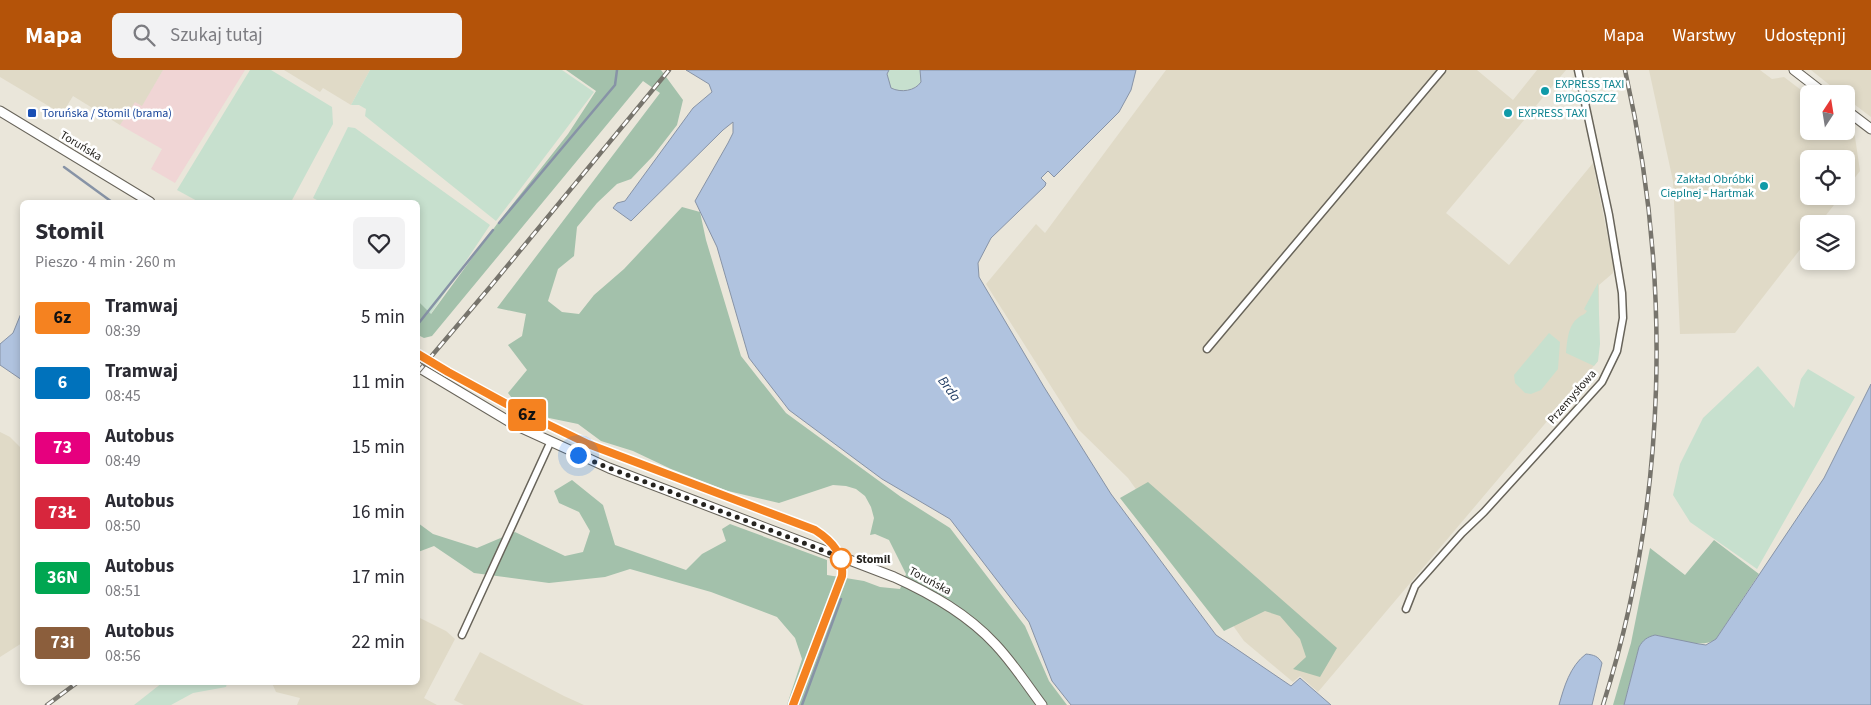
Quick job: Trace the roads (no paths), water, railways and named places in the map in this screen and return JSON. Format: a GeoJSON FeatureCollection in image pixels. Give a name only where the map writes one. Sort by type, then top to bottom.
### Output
{"type":"FeatureCollection","features":[{"type":"Feature","properties":{"kind":"street"},"geometry":{"type":"LineString","coordinates":[[1207,349],[1442,70]]}},
{"type":"Feature","properties":{"kind":"street","name":"Przemysłowa"},"geometry":{"type":"LineString","coordinates":[[1406,609],[1415,586],[1587,400],[1602,382],[1617,352],[1624,315],[1621,286],[1609,215],[1578,70]]}},
{"type":"Feature","properties":{"kind":"street"},"geometry":{"type":"LineString","coordinates":[[1794,70],[1813,85]]}},
{"type":"Feature","properties":{"kind":"street","name":"Toruńska"},"geometry":{"type":"LineString","coordinates":[[0,111],[147,200]]}},
{"type":"Feature","properties":{"kind":"street"},"geometry":{"type":"LineString","coordinates":[[1855,117],[1871,130]]}},
{"type":"Feature","properties":{"kind":"street","name":"Toruńska"},"geometry":{"type":"LineString","coordinates":[[420,368],[475,402],[550,442],[609,468],[894,577],[933,596],[965,617],[986,636],[1013,666],[1042,705]]}},
{"type":"Feature","properties":{"kind":"street"},"geometry":{"type":"LineString","coordinates":[[462,635],[550,442]]}},
{"type":"Feature","properties":{"kind":"water","name":"Brda"},"geometry":{"type":"Polygon","coordinates":[[[686,70],[889,70],[887,74],[891,88],[903,91],[912,89],[921,82],[920,70],[1136,70],[1131,90],[1119,112],[1054,177],[1048,171],[1041,178],[1046,183],[1045,186],[991,238],[978,263],[979,277],[1044,387],[1111,494],[1216,635],[1291,686],[1300,678],[1331,705],[1071,705],[1052,681],[1029,622],[950,519],[882,479],[789,410],[749,358],[717,247],[695,201],[733,133],[733,122],[631,221],[613,208],[617,203],[625,201],[693,108],[712,92],[709,84],[686,70]]]}},
{"type":"Feature","properties":{"kind":"water"},"geometry":{"type":"Polygon","coordinates":[[[20,316],[20,379],[0,365],[0,344],[13,333],[20,316]]]}},
{"type":"Feature","properties":{"kind":"water"},"geometry":{"type":"Polygon","coordinates":[[[1871,384],[1871,705],[1624,705],[1639,647],[1646,639],[1655,635],[1706,645],[1716,639],[1824,478],[1871,384]]]}},
{"type":"Feature","properties":{"kind":"water"},"geometry":{"type":"Polygon","coordinates":[[[1586,654],[1596,656],[1602,663],[1592,705],[1559,705],[1572,671],[1586,654]]]}},
{"type":"Feature","properties":{"kind":"waterway"},"geometry":{"type":"LineString","coordinates":[[499,223],[615,85],[617,70]]}},
{"type":"Feature","properties":{"kind":"waterway"},"geometry":{"type":"LineString","coordinates":[[64,167],[109,200]]}},
{"type":"Feature","properties":{"kind":"waterway"},"geometry":{"type":"LineString","coordinates":[[420,321],[493,230]]}},
{"type":"Feature","properties":{"kind":"waterway"},"geometry":{"type":"LineString","coordinates":[[802,705],[841,599]]}},
{"type":"Feature","properties":{"kind":"railway"},"geometry":{"type":"LineString","coordinates":[[420,370],[669,70]]}},
{"type":"Feature","properties":{"kind":"railway"},"geometry":{"type":"LineString","coordinates":[[1603,705],[1625,627],[1640,549],[1651,469],[1656,389],[1656,308],[1651,228],[1640,149],[1625,70]]}},
{"type":"Feature","properties":{"kind":"railway"},"geometry":{"type":"LineString","coordinates":[[47,705],[74,685]]}},
{"type":"Feature","properties":{"kind":"tram line","name":"6z"},"geometry":{"type":"LineString","coordinates":[[420,355],[527,415],[588,444],[815,530],[828,538],[840,557],[842,576],[793,705]]}},
{"type":"Feature","properties":{"kind":"place","name":"EXPRESS TAXI BYDGOSZCZ"},"geometry":{"type":"Point","coordinates":[1545,91]}},
{"type":"Feature","properties":{"kind":"place","name":"Toruńska / Stomil (brama)"},"geometry":{"type":"Point","coordinates":[32,113]}},
{"type":"Feature","properties":{"kind":"place","name":"EXPRESS TAXI"},"geometry":{"type":"Point","coordinates":[1508,113]}},
{"type":"Feature","properties":{"kind":"place","name":"Zakład Obróbki Cieplnej - Hartmak"},"geometry":{"type":"Point","coordinates":[1764,186]}},
{"type":"Feature","properties":{"kind":"place","name":"Stomil"},"geometry":{"type":"Point","coordinates":[841,559]}}]}
